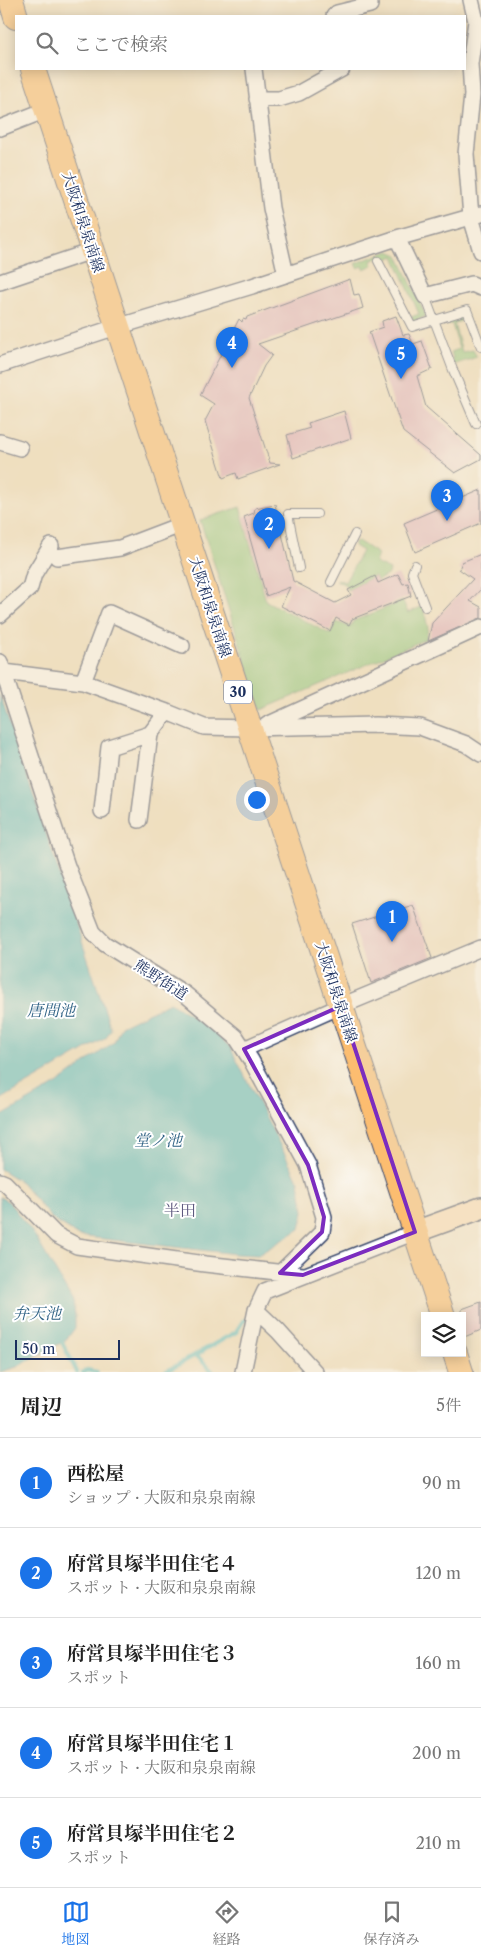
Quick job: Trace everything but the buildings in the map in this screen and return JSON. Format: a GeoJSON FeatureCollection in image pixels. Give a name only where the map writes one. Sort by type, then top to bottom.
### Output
{"type":"FeatureCollection","features":[{"type":"Feature","properties":{"kind":"main road"},"geometry":{"type":"LineString","coordinates":[[11,0],[15,15]]}},
{"type":"Feature","properties":{"kind":"main road","name":"大阪和泉泉南線"},"geometry":{"type":"LineString","coordinates":[[33,70],[183,524],[255,728],[341,1006],[441,1312]]}},
{"type":"Feature","properties":{"kind":"main road"},"geometry":{"type":"LineString","coordinates":[[415,1232],[481,1208]]}},
{"type":"Feature","properties":{"kind":"main road"},"geometry":{"type":"LineString","coordinates":[[456,1357],[461,1372]]}},
{"type":"Feature","properties":{"kind":"street"},"geometry":{"type":"LineString","coordinates":[[471,0],[476,21],[470,64],[472,95],[466,154],[481,251]]}},
{"type":"Feature","properties":{"kind":"street"},"geometry":{"type":"LineString","coordinates":[[335,15],[337,12],[370,5]]}},
{"type":"Feature","properties":{"kind":"street"},"geometry":{"type":"LineString","coordinates":[[254,70],[271,208],[286,275]]}},
{"type":"Feature","properties":{"kind":"street"},"geometry":{"type":"LineString","coordinates":[[257,99],[279,99],[299,93],[335,71]]}},
{"type":"Feature","properties":{"kind":"street"},"geometry":{"type":"LineString","coordinates":[[0,128],[46,110]]}},
{"type":"Feature","properties":{"kind":"street"},"geometry":{"type":"LineString","coordinates":[[0,365],[397,238],[476,215]]}},
{"type":"Feature","properties":{"kind":"street"},"geometry":{"type":"LineString","coordinates":[[397,238],[426,296],[472,284],[481,288]]}},
{"type":"Feature","properties":{"kind":"street"},"geometry":{"type":"LineString","coordinates":[[0,281],[92,250]]}},
{"type":"Feature","properties":{"kind":"street"},"geometry":{"type":"LineString","coordinates":[[0,442],[20,448]]}},
{"type":"Feature","properties":{"kind":"street"},"geometry":{"type":"LineString","coordinates":[[0,615],[30,588],[34,574],[54,551],[120,548],[183,524]]}},
{"type":"Feature","properties":{"kind":"street"},"geometry":{"type":"LineString","coordinates":[[83,682],[109,613],[182,646]]}},
{"type":"Feature","properties":{"kind":"street"},"geometry":{"type":"LineString","coordinates":[[255,728],[481,627]]}},
{"type":"Feature","properties":{"kind":"street"},"geometry":{"type":"LineString","coordinates":[[2,667],[83,682],[204,727],[255,728],[376,725],[420,727],[466,744],[481,754]]}},
{"type":"Feature","properties":{"kind":"street","name":"熊野街道"},"geometry":{"type":"LineString","coordinates":[[2,667],[68,866],[93,932],[105,944],[185,994],[236,1037],[308,1165],[324,1217],[322,1232],[280,1273]]}},
{"type":"Feature","properties":{"kind":"street"},"geometry":{"type":"LineString","coordinates":[[139,820],[150,734],[167,712]]}},
{"type":"Feature","properties":{"kind":"street"},"geometry":{"type":"LineString","coordinates":[[102,811],[109,747],[150,734]]}},
{"type":"Feature","properties":{"kind":"street"},"geometry":{"type":"LineString","coordinates":[[244,1049],[341,1006],[481,948]]}},
{"type":"Feature","properties":{"kind":"street"},"geometry":{"type":"LineString","coordinates":[[0,1181],[5,1183],[56,1235],[77,1246],[302,1276]]}},
{"type":"Feature","properties":{"kind":"street"},"geometry":{"type":"LineString","coordinates":[[243,1372],[256,1310],[265,1291],[415,1232]]}},
{"type":"Feature","properties":{"kind":"street"},"geometry":{"type":"LineString","coordinates":[[256,1310],[315,1372]]}},
{"type":"Feature","properties":{"kind":"lane"},"geometry":{"type":"LineString","coordinates":[[378,261],[412,326],[467,310],[481,347]]}},
{"type":"Feature","properties":{"kind":"lane"},"geometry":{"type":"LineString","coordinates":[[426,296],[476,424]]}},
{"type":"Feature","properties":{"kind":"lane"},"geometry":{"type":"LineString","coordinates":[[299,568],[288,514],[317,514]]}},
{"type":"Feature","properties":{"kind":"lane"},"geometry":{"type":"LineString","coordinates":[[331,582],[354,534]]}},
{"type":"Feature","properties":{"kind":"lane"},"geometry":{"type":"LineString","coordinates":[[415,566],[412,573],[425,607]]}},
{"type":"Feature","properties":{"kind":"highlighted area"},"geometry":{"type":"Polygon","coordinates":[[[341,1006],[415,1232],[303,1275],[280,1273],[322,1232],[324,1217],[308,1165],[244,1049],[341,1006]]]}},
{"type":"Feature","properties":{"kind":"green space"},"geometry":{"type":"Polygon","coordinates":[[[389,251],[398,255],[426,316],[413,322],[411,317],[419,314],[394,256],[383,261],[380,257],[371,261],[373,265],[364,269],[363,266],[358,268],[356,263],[389,251]]]}},
{"type":"Feature","properties":{"kind":"green space"},"geometry":{"type":"Polygon","coordinates":[[[462,315],[465,317],[463,320],[454,324],[462,352],[473,350],[477,357],[453,365],[451,352],[459,349],[452,324],[443,324],[444,321],[462,315]]]}},
{"type":"Feature","properties":{"kind":"green space"},"geometry":{"type":"Polygon","coordinates":[[[240,507],[266,601],[330,634],[337,622],[351,627],[353,621],[403,601],[408,613],[423,606],[428,628],[426,639],[261,710],[200,520],[240,507]]]}},
{"type":"Feature","properties":{"kind":"green space"},"geometry":{"type":"Polygon","coordinates":[[[358,541],[378,554],[375,563],[390,570],[389,574],[377,581],[375,576],[348,590],[346,585],[336,580],[345,582],[362,551],[354,546],[354,542],[358,541]]]}},
{"type":"Feature","properties":{"kind":"water","name":"唐間池"},"geometry":{"type":"Polygon","coordinates":[[[0,695],[111,1029],[106,1038],[0,1100],[0,695]]]}},
{"type":"Feature","properties":{"kind":"water","name":"堂ノ池"},"geometry":{"type":"Polygon","coordinates":[[[170,1002],[210,1028],[230,1047],[299,1182],[304,1211],[300,1229],[258,1255],[78,1236],[51,1218],[21,1182],[0,1169],[0,1117],[54,1086],[114,1042],[121,1026],[170,1002]]]}},
{"type":"Feature","properties":{"kind":"water","name":"弁天池"},"geometry":{"type":"Polygon","coordinates":[[[0,1197],[9,1202],[35,1236],[73,1301],[75,1328],[66,1340],[17,1367],[0,1372],[0,1197]]]}},
{"type":"Feature","properties":{"kind":"waterway"},"geometry":{"type":"LineString","coordinates":[[165,1372],[236,1332],[243,1321],[250,1318]]}},
{"type":"Feature","properties":{"kind":"waterway"},"geometry":{"type":"LineString","coordinates":[[62,1342],[77,1372]]}},
{"type":"Feature","properties":{"kind":"waterway"},"geometry":{"type":"LineString","coordinates":[[196,1355],[213,1372]]}},
{"type":"Feature","properties":{"kind":"waterway"},"geometry":{"type":"LineString","coordinates":[[83,1372],[87,1370],[97,1372]]}},
{"type":"Feature","properties":{"kind":"place","name":"府営貝塚半田住宅１"},"geometry":{"type":"Point","coordinates":[232,368]}},
{"type":"Feature","properties":{"kind":"place","name":"府営貝塚半田住宅２"},"geometry":{"type":"Point","coordinates":[401,379]}},
{"type":"Feature","properties":{"kind":"place","name":"府営貝塚半田住宅３"},"geometry":{"type":"Point","coordinates":[447,521]}},
{"type":"Feature","properties":{"kind":"place","name":"府営貝塚半田住宅４"},"geometry":{"type":"Point","coordinates":[269,549]}},
{"type":"Feature","properties":{"kind":"place","name":"西松屋"},"geometry":{"type":"Point","coordinates":[392,942]}},
{"type":"Feature","properties":{"kind":"district","name":"半田"},"geometry":{"type":"Point","coordinates":[180,1210]}}]}
